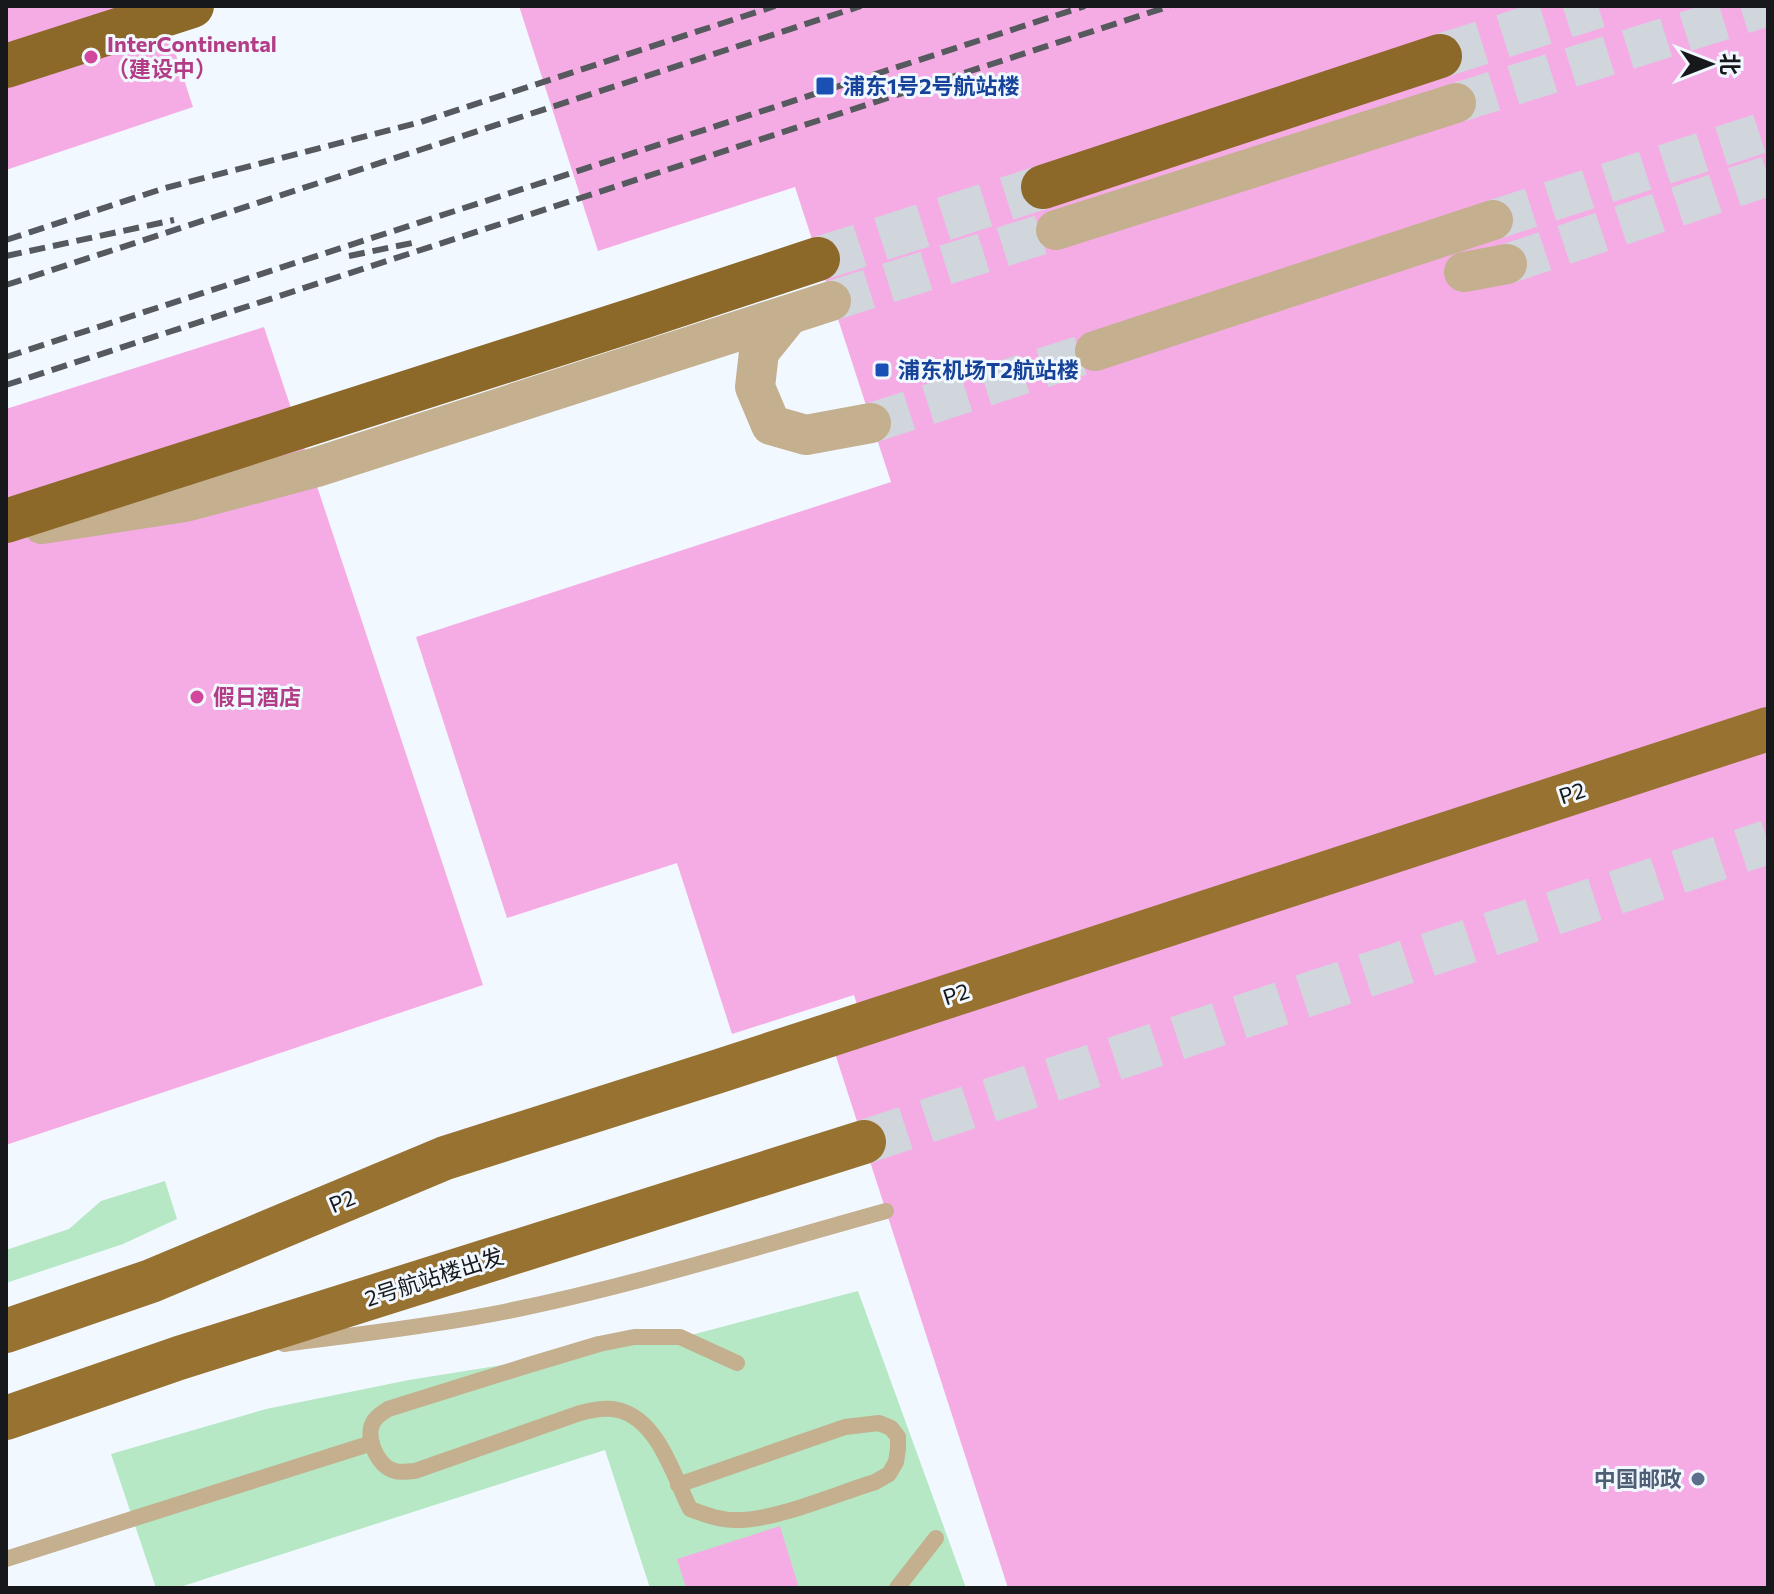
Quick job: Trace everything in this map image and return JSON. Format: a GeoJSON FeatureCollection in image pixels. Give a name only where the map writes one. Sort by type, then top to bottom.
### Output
{"type":"FeatureCollection","features":[{"type":"Feature","properties":{"kind":"highway"},"geometry":{"type":"LineString","coordinates":[[6,66],[192,6]]}},
{"type":"Feature","properties":{"kind":"highway"},"geometry":{"type":"LineString","coordinates":[[1043,187],[1440,56]]}},
{"type":"Feature","properties":{"kind":"highway"},"geometry":{"type":"LineString","coordinates":[[6,521],[818,259]]}},
{"type":"Feature","properties":{"kind":"main road","name":"P2"},"geometry":{"type":"LineString","coordinates":[[6,1331],[151,1281],[445,1158],[1768,729]]}},
{"type":"Feature","properties":{"kind":"main road","name":"2号航站楼出发"},"geometry":{"type":"LineString","coordinates":[[6,1418],[179,1358],[864,1142]]}},
{"type":"Feature","properties":{"kind":"street"},"geometry":{"type":"LineString","coordinates":[[1056,230],[1456,103]]}},
{"type":"Feature","properties":{"kind":"street"},"geometry":{"type":"LineString","coordinates":[[1095,351],[1493,220]]}},
{"type":"Feature","properties":{"kind":"street"},"geometry":{"type":"LineString","coordinates":[[1464,272],[1507,264]]}},
{"type":"Feature","properties":{"kind":"street"},"geometry":{"type":"LineString","coordinates":[[6,530],[185,502],[317,467],[831,301]]}},
{"type":"Feature","properties":{"kind":"street"},"geometry":{"type":"LineString","coordinates":[[788,316],[759,352],[755,387],[771,425],[806,435],[871,423]]}},
{"type":"Feature","properties":{"kind":"lane"},"geometry":{"type":"LineString","coordinates":[[179,1358],[495,1314],[607,1289],[886,1211]]}},
{"type":"Feature","properties":{"kind":"lane"},"geometry":{"type":"LineString","coordinates":[[678,1485],[845,1427],[879,1423],[891,1428],[898,1437],[896,1462],[889,1474],[875,1482],[779,1513],[739,1520],[717,1518],[690,1509],[678,1485],[666,1455],[651,1432],[636,1418],[620,1410],[600,1409],[580,1413],[415,1471],[397,1472],[386,1468],[372,1443],[371,1428],[376,1417],[388,1409],[529,1365],[634,1337],[680,1337],[737,1363]]}},
{"type":"Feature","properties":{"kind":"lane"},"geometry":{"type":"LineString","coordinates":[[6,1559],[372,1443]]}},
{"type":"Feature","properties":{"kind":"lane"},"geometry":{"type":"LineString","coordinates":[[897,1588],[936,1538]]}},
{"type":"Feature","properties":{"kind":"green space"},"geometry":{"type":"Polygon","coordinates":[[[165,1181],[177,1219],[123,1244],[6,1283],[6,1250],[69,1229],[101,1201],[165,1181]]]}},
{"type":"Feature","properties":{"kind":"green space"},"geometry":{"type":"Polygon","coordinates":[[[858,1291],[966,1588],[650,1588],[605,1450],[177,1588],[156,1588],[111,1454],[266,1409],[409,1380],[695,1334],[858,1291]]]}},
{"type":"Feature","properties":{"kind":"building","name":"InterContinental （建设中）"},"geometry":{"type":"Polygon","coordinates":[[[6,6],[160,6],[193,107],[6,170],[6,6]]]}},
{"type":"Feature","properties":{"kind":"building"},"geometry":{"type":"Polygon","coordinates":[[[519,6],[1768,6],[1768,1588],[1008,1588],[831,1041],[865,1030],[854,995],[732,1034],[677,863],[507,918],[416,637],[891,482],[795,187],[598,251],[519,6]]]}},
{"type":"Feature","properties":{"kind":"building","name":"假日酒店"},"geometry":{"type":"Polygon","coordinates":[[[264,327],[483,985],[6,1145],[6,409],[264,327]]]}},
{"type":"Feature","properties":{"kind":"building"},"geometry":{"type":"Polygon","coordinates":[[[780,1526],[799,1588],[686,1588],[677,1559],[780,1526]]]}},
{"type":"Feature","properties":{"kind":"tunnel"},"geometry":{"type":"LineString","coordinates":[[1440,56],[1598,6]]}},
{"type":"Feature","properties":{"kind":"tunnel"},"geometry":{"type":"LineString","coordinates":[[1456,103],[1768,6]]}},
{"type":"Feature","properties":{"kind":"tunnel"},"geometry":{"type":"LineString","coordinates":[[1493,220],[1768,131]]}},
{"type":"Feature","properties":{"kind":"tunnel"},"geometry":{"type":"LineString","coordinates":[[1507,264],[1768,176]]}},
{"type":"Feature","properties":{"kind":"tunnel"},"geometry":{"type":"LineString","coordinates":[[818,259],[1043,187]]}},
{"type":"Feature","properties":{"kind":"tunnel"},"geometry":{"type":"LineString","coordinates":[[831,301],[1056,230]]}},
{"type":"Feature","properties":{"kind":"tunnel"},"geometry":{"type":"LineString","coordinates":[[871,423],[1095,351]]}},
{"type":"Feature","properties":{"kind":"tunnel"},"geometry":{"type":"LineString","coordinates":[[864,1142],[1768,842]]}},
{"type":"Feature","properties":{"kind":"railway"},"geometry":{"type":"LineString","coordinates":[[6,240],[165,188],[421,122],[775,6]]}},
{"type":"Feature","properties":{"kind":"railway"},"geometry":{"type":"LineString","coordinates":[[6,285],[861,6]]}},
{"type":"Feature","properties":{"kind":"railway"},"geometry":{"type":"LineString","coordinates":[[6,357],[1085,6]]}},
{"type":"Feature","properties":{"kind":"railway"},"geometry":{"type":"LineString","coordinates":[[6,385],[1170,6]]}},
{"type":"Feature","properties":{"kind":"railway"},"geometry":{"type":"LineString","coordinates":[[6,256],[174,220]]}},
{"type":"Feature","properties":{"kind":"railway"},"geometry":{"type":"LineString","coordinates":[[349,256],[412,243]]}},
{"type":"Feature","properties":{"kind":"place","name":"InterContinental （建设中）"},"geometry":{"type":"Point","coordinates":[91,57]}},
{"type":"Feature","properties":{"kind":"place","name":"浦东1号2号航站楼"},"geometry":{"type":"Point","coordinates":[825,86]}},
{"type":"Feature","properties":{"kind":"place","name":"浦东机场T2航站楼"},"geometry":{"type":"Point","coordinates":[882,370]}},
{"type":"Feature","properties":{"kind":"place","name":"假日酒店"},"geometry":{"type":"Point","coordinates":[197,697]}},
{"type":"Feature","properties":{"kind":"place","name":"中国邮政"},"geometry":{"type":"Point","coordinates":[1698,1479]}}]}
